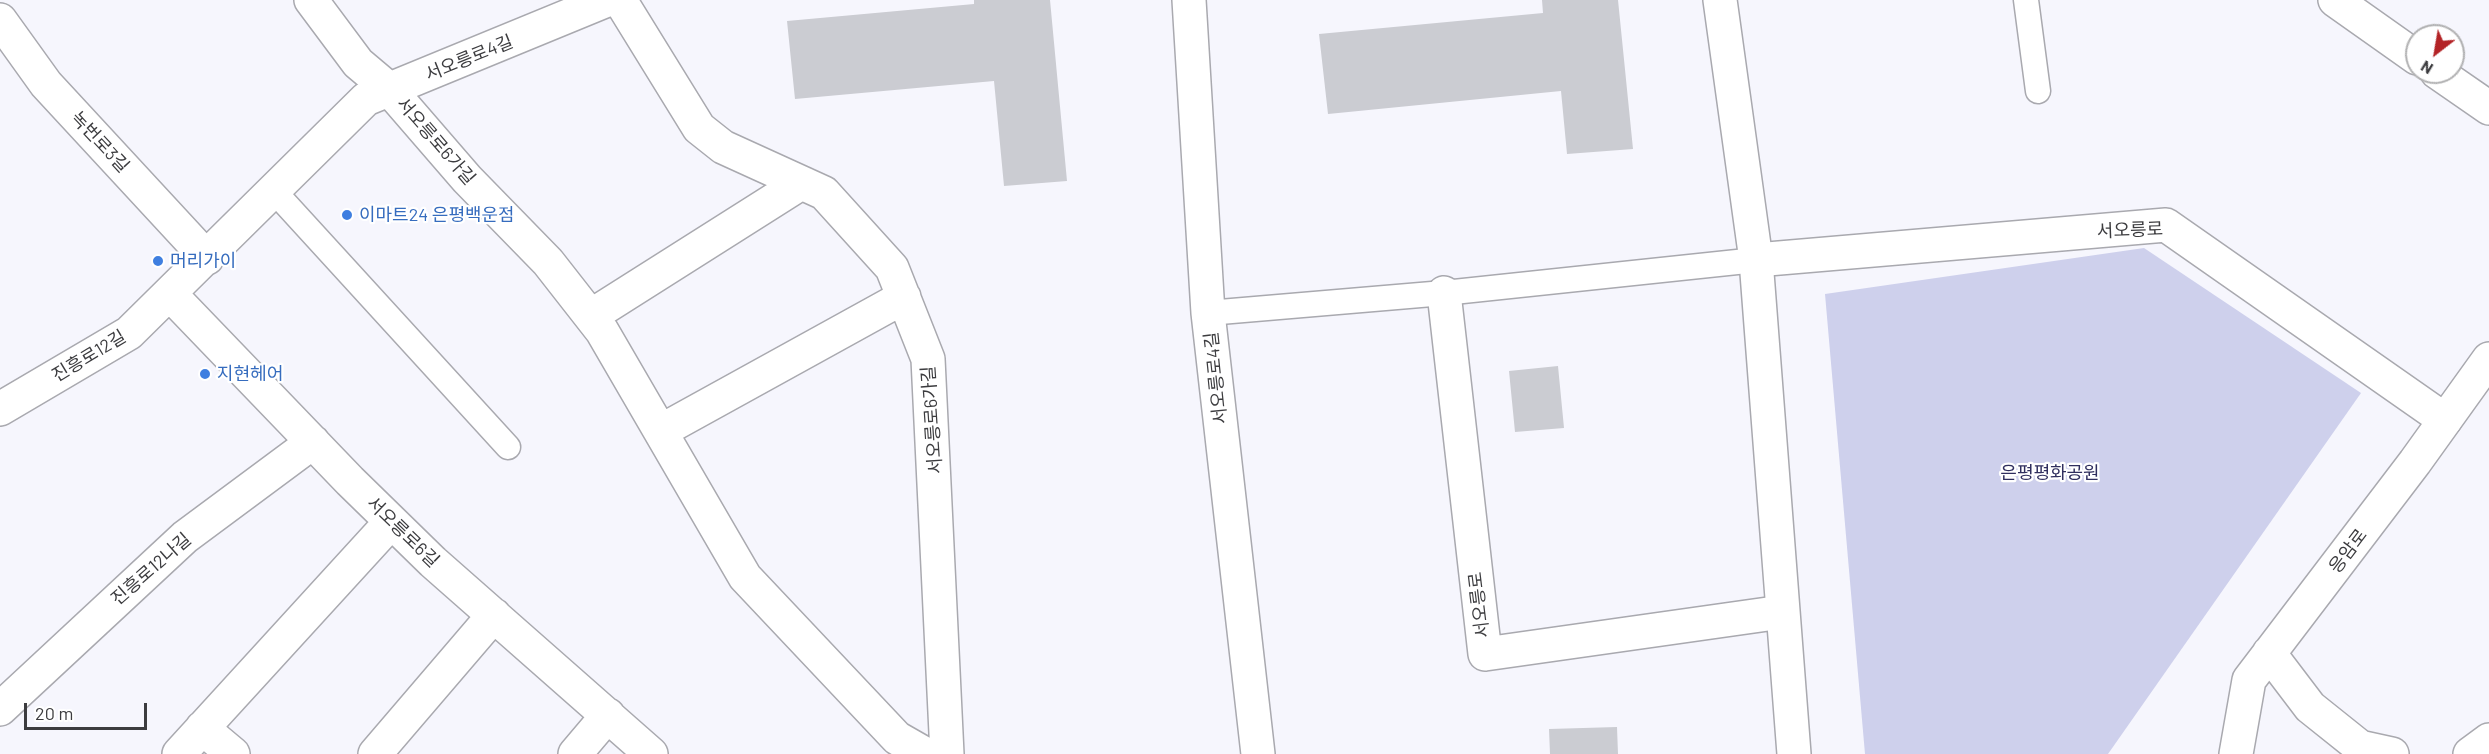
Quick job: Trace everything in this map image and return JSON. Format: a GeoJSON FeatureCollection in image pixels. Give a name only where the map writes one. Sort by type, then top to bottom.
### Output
{"type":"FeatureCollection","features":[{"type":"Feature","properties":{"kind":"street","name":"서오릉로6가길"},"geometry":{"type":"LineString","coordinates":[[311,0],[358,63],[390,90],[468,179],[548,262],[591,316],[602,331],[745,577],[897,738],[925,754]]}},
{"type":"Feature","properties":{"kind":"street","name":"서오릉로4길"},"geometry":{"type":"LineString","coordinates":[[1189,0],[1208,313],[1258,754]]}},
{"type":"Feature","properties":{"kind":"street"},"geometry":{"type":"LineString","coordinates":[[1720,0],[1756,260],[1794,754]]}},
{"type":"Feature","properties":{"kind":"street"},"geometry":{"type":"LineString","coordinates":[[2335,0],[2405,50]]}},
{"type":"Feature","properties":{"kind":"street","name":"서오릉로6가길"},"geometry":{"type":"LineString","coordinates":[[602,2],[699,128],[723,147],[824,193],[892,268],[928,359],[947,754]]}},
{"type":"Feature","properties":{"kind":"street","name":"서오릉로4길"},"geometry":{"type":"LineString","coordinates":[[170,294],[366,99],[602,2]]}},
{"type":"Feature","properties":{"kind":"street","name":"녹번로3길"},"geometry":{"type":"LineString","coordinates":[[0,20],[46,84],[207,258]]}},
{"type":"Feature","properties":{"kind":"street"},"geometry":{"type":"LineString","coordinates":[[2454,84],[2489,108]]}},
{"type":"Feature","properties":{"kind":"street"},"geometry":{"type":"LineString","coordinates":[[591,316],[801,183]]}},
{"type":"Feature","properties":{"kind":"street","name":"서오릉로"},"geometry":{"type":"LineString","coordinates":[[1756,260],[2166,225],[2445,420]]}},
{"type":"Feature","properties":{"kind":"street","name":"서오릉로"},"geometry":{"type":"LineString","coordinates":[[1444,293],[1485,654],[1782,612]]}},
{"type":"Feature","properties":{"kind":"street","name":"진흥로12길"},"geometry":{"type":"LineString","coordinates":[[0,409],[129,333],[170,294]]}},
{"type":"Feature","properties":{"kind":"street","name":"서오릉로6길"},"geometry":{"type":"LineString","coordinates":[[170,294],[391,522],[651,754]]}},
{"type":"Feature","properties":{"kind":"street"},"geometry":{"type":"LineString","coordinates":[[661,431],[904,297]]}},
{"type":"Feature","properties":{"kind":"street","name":"응암로"},"geometry":{"type":"LineString","coordinates":[[2236,754],[2248,680],[2489,359]]}},
{"type":"Feature","properties":{"kind":"street","name":"진흥로12나길"},"geometry":{"type":"LineString","coordinates":[[0,709],[185,537],[313,442]]}},
{"type":"Feature","properties":{"kind":"street"},"geometry":{"type":"LineString","coordinates":[[179,754],[391,522]]}},
{"type":"Feature","properties":{"kind":"street"},"geometry":{"type":"LineString","coordinates":[[375,754],[494,615]]}},
{"type":"Feature","properties":{"kind":"street"},"geometry":{"type":"LineString","coordinates":[[2269,653],[2310,707],[2360,747],[2392,754]]}},
{"type":"Feature","properties":{"kind":"street"},"geometry":{"type":"LineString","coordinates":[[575,754],[608,716]]}},
{"type":"Feature","properties":{"kind":"street"},"geometry":{"type":"LineString","coordinates":[[202,728],[233,754]]}},
{"type":"Feature","properties":{"kind":"street"},"geometry":{"type":"LineString","coordinates":[[2470,754],[2489,740]]}},
{"type":"Feature","properties":{"kind":"lane"},"geometry":{"type":"LineString","coordinates":[[2026,0],[2038,91]]}},
{"type":"Feature","properties":{"kind":"lane"},"geometry":{"type":"LineString","coordinates":[[273,191],[508,447]]}},
{"type":"Feature","properties":{"kind":"lane","name":"서오릉로"},"geometry":{"type":"LineString","coordinates":[[1208,313],[1444,293],[1756,260]]}},
{"type":"Feature","properties":{"kind":"green space","name":"은평평화공원"},"geometry":{"type":"Polygon","coordinates":[[[2144,248],[2361,393],[2108,754],[1865,754],[1825,294],[2144,248]]]}},
{"type":"Feature","properties":{"kind":"building"},"geometry":{"type":"Polygon","coordinates":[[[974,0],[1050,0],[1067,181],[1004,186],[994,81],[795,99],[787,21],[974,4],[974,0]]]}},
{"type":"Feature","properties":{"kind":"building"},"geometry":{"type":"Polygon","coordinates":[[[1542,0],[1618,0],[1633,149],[1567,154],[1561,91],[1328,114],[1319,34],[1543,13],[1542,0]]]}},
{"type":"Feature","properties":{"kind":"building"},"geometry":{"type":"Polygon","coordinates":[[[1558,366],[1564,428],[1515,432],[1509,371],[1558,366]]]}},
{"type":"Feature","properties":{"kind":"building"},"geometry":{"type":"Polygon","coordinates":[[[1617,727],[1618,754],[1550,754],[1549,729],[1617,727]]]}},
{"type":"Feature","properties":{"kind":"place","name":"이마트24 은평백운점"},"geometry":{"type":"Point","coordinates":[347,215]}},
{"type":"Feature","properties":{"kind":"place","name":"머리가이"},"geometry":{"type":"Point","coordinates":[158,261]}},
{"type":"Feature","properties":{"kind":"place","name":"지현헤어"},"geometry":{"type":"Point","coordinates":[205,374]}}]}
